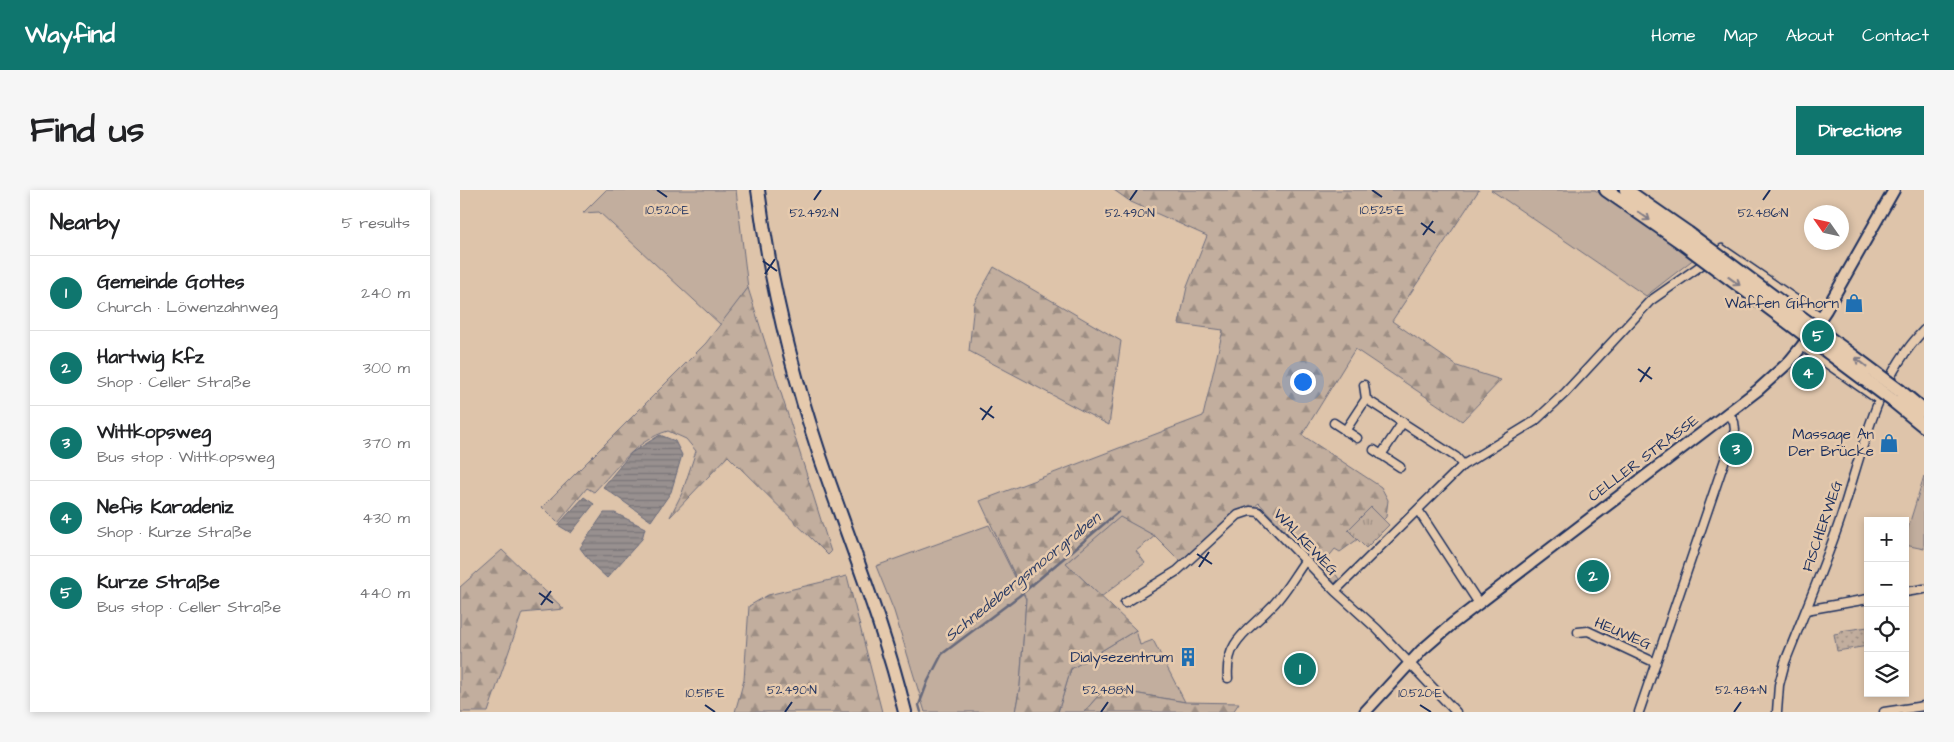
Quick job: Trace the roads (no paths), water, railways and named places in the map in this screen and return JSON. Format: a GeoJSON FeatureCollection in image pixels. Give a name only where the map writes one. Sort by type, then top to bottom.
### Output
{"type":"FeatureCollection","features":[{"type":"Feature","properties":{"kind":"main road"},"geometry":{"type":"LineString","coordinates":[[758,190],[769,264],[794,373],[820,457],[884,638],[905,712]]}},
{"type":"Feature","properties":{"kind":"main road"},"geometry":{"type":"LineString","coordinates":[[1606,190],[1684,238]]}},
{"type":"Feature","properties":{"kind":"main road"},"geometry":{"type":"LineString","coordinates":[[1626,190],[1684,238],[1896,396],[1924,411]]}},
{"type":"Feature","properties":{"kind":"main road"},"geometry":{"type":"LineString","coordinates":[[1896,396],[1924,426]]}},
{"type":"Feature","properties":{"kind":"street","name":"CELLER STRASSE"},"geometry":{"type":"LineString","coordinates":[[1365,712],[1409,664],[1478,602],[1774,375],[1802,346],[1821,317],[1894,190]]}},
{"type":"Feature","properties":{"kind":"street"},"geometry":{"type":"LineString","coordinates":[[1335,591],[1463,466],[1535,421],[1565,393],[1650,301],[1722,249],[1821,317]]}},
{"type":"Feature","properties":{"kind":"street","name":"FISCHERWEG"},"geometry":{"type":"LineString","coordinates":[[1777,712],[1779,685],[1785,662],[1838,524],[1879,400],[1912,343],[1924,330]]}},
{"type":"Feature","properties":{"kind":"street"},"geometry":{"type":"LineString","coordinates":[[1802,346],[1879,400]]}},
{"type":"Feature","properties":{"kind":"street"},"geometry":{"type":"LineString","coordinates":[[1345,431],[1366,399],[1364,385]]}},
{"type":"Feature","properties":{"kind":"street"},"geometry":{"type":"LineString","coordinates":[[1366,399],[1456,458],[1463,466]]}},
{"type":"Feature","properties":{"kind":"street"},"geometry":{"type":"LineString","coordinates":[[1639,712],[1735,430],[1734,422],[1728,412]]}},
{"type":"Feature","properties":{"kind":"street"},"geometry":{"type":"LineString","coordinates":[[1381,455],[1402,422]]}},
{"type":"Feature","properties":{"kind":"street"},"geometry":{"type":"LineString","coordinates":[[1334,424],[1356,438]]}},
{"type":"Feature","properties":{"kind":"street"},"geometry":{"type":"LineString","coordinates":[[1374,450],[1400,467]]}},
{"type":"Feature","properties":{"kind":"street"},"geometry":{"type":"LineString","coordinates":[[1418,510],[1478,602]]}},
{"type":"Feature","properties":{"kind":"street","name":"WALKEWEG"},"geometry":{"type":"LineString","coordinates":[[1125,603],[1177,571],[1238,515],[1250,511],[1259,512],[1335,591],[1377,629],[1456,712]]}},
{"type":"Feature","properties":{"kind":"street"},"geometry":{"type":"LineString","coordinates":[[1228,678],[1227,663],[1236,640],[1271,608],[1305,561]]}},
{"type":"Feature","properties":{"kind":"street"},"geometry":{"type":"LineString","coordinates":[[1909,591],[1924,589]]}},
{"type":"Feature","properties":{"kind":"street"},"geometry":{"type":"LineString","coordinates":[[1806,610],[1864,600]]}},
{"type":"Feature","properties":{"kind":"street","name":"HEUWEG"},"geometry":{"type":"LineString","coordinates":[[1578,632],[1588,631],[1656,663]]}},
{"type":"Feature","properties":{"kind":"street"},"geometry":{"type":"LineString","coordinates":[[1884,712],[1924,706]]}},
{"type":"Feature","properties":{"kind":"waterway","name":"Schnedebergsmoorgraben"},"geometry":{"type":"LineString","coordinates":[[921,712],[919,705],[928,681],[942,654],[1019,596],[1118,512]]}},
{"type":"Feature","properties":{"kind":"place","name":"Waffen Gifhorn"},"geometry":{"type":"Point","coordinates":[1854,303]}},
{"type":"Feature","properties":{"kind":"place","name":"Kurze Straße"},"geometry":{"type":"Point","coordinates":[1818,336]}},
{"type":"Feature","properties":{"kind":"place","name":"Nefis Karadeniz"},"geometry":{"type":"Point","coordinates":[1808,373]}},
{"type":"Feature","properties":{"kind":"place","name":"Massage An Der Brücke"},"geometry":{"type":"Point","coordinates":[1889,443]}},
{"type":"Feature","properties":{"kind":"place","name":"Wittkopsweg"},"geometry":{"type":"Point","coordinates":[1736,449]}},
{"type":"Feature","properties":{"kind":"place","name":"Hartwig Kfz"},"geometry":{"type":"Point","coordinates":[1593,576]}},
{"type":"Feature","properties":{"kind":"place","name":"Dialysezentrum"},"geometry":{"type":"Point","coordinates":[1188,657]}},
{"type":"Feature","properties":{"kind":"place","name":"Gemeinde Gottes"},"geometry":{"type":"Point","coordinates":[1300,669]}}]}
